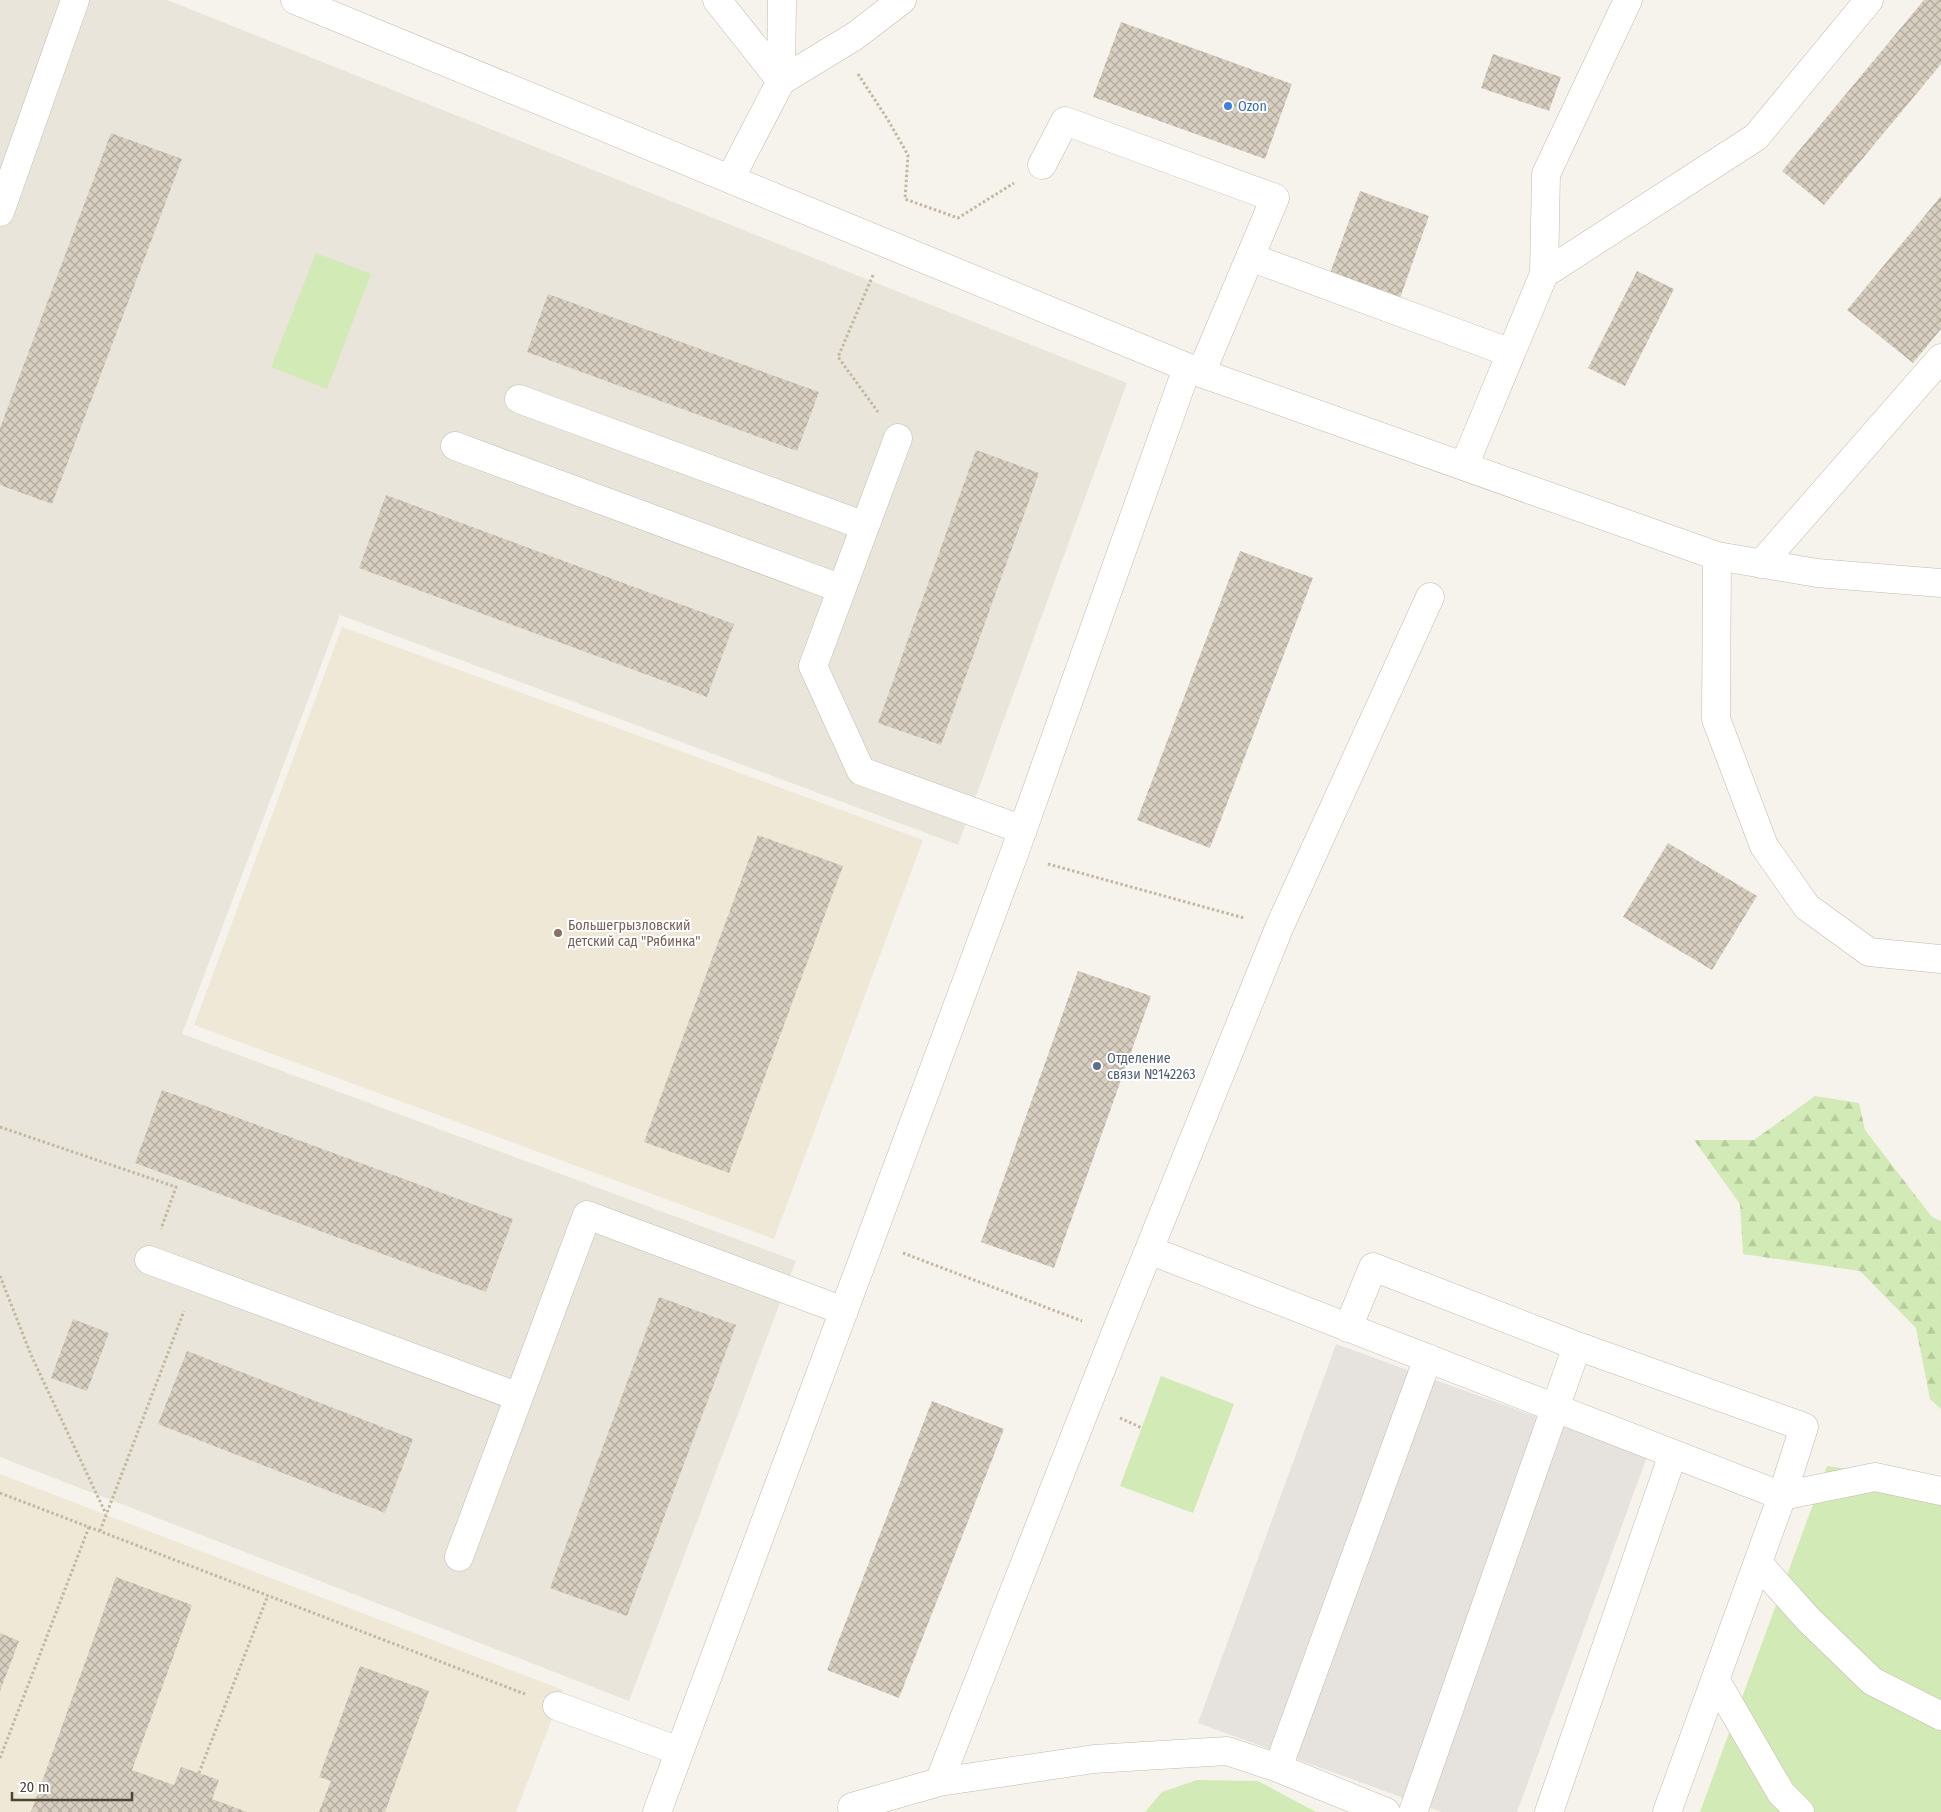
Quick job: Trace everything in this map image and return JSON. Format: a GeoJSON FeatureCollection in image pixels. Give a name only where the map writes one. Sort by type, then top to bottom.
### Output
{"type":"FeatureCollection","features":[{"type":"Feature","properties":{"kind":"street"},"geometry":{"type":"LineString","coordinates":[[0,212],[75,0]]}},
{"type":"Feature","properties":{"kind":"street"},"geometry":{"type":"LineString","coordinates":[[295,0],[1194,371],[1718,556],[1817,573],[1941,582]]}},
{"type":"Feature","properties":{"kind":"street"},"geometry":{"type":"LineString","coordinates":[[717,0],[781,81]]}},
{"type":"Feature","properties":{"kind":"street"},"geometry":{"type":"LineString","coordinates":[[730,179],[781,81],[782,0]]}},
{"type":"Feature","properties":{"kind":"street"},"geometry":{"type":"LineString","coordinates":[[781,81],[855,36],[902,0]]}},
{"type":"Feature","properties":{"kind":"street"},"geometry":{"type":"LineString","coordinates":[[1464,466],[1544,274],[1546,174],[1628,0]]}},
{"type":"Feature","properties":{"kind":"street"},"geometry":{"type":"LineString","coordinates":[[1544,274],[1756,137],[1869,0]]}},
{"type":"Feature","properties":{"kind":"street"},"geometry":{"type":"LineString","coordinates":[[657,1812],[1194,371],[1250,257],[1275,198],[1065,121],[1042,165]]}},
{"type":"Feature","properties":{"kind":"street"},"geometry":{"type":"LineString","coordinates":[[1250,257],[1511,353]]}},
{"type":"Feature","properties":{"kind":"street"},"geometry":{"type":"LineString","coordinates":[[1762,564],[1941,358]]}},
{"type":"Feature","properties":{"kind":"street"},"geometry":{"type":"LineString","coordinates":[[520,399],[865,526]]}},
{"type":"Feature","properties":{"kind":"street"},"geometry":{"type":"LineString","coordinates":[[898,438],[813,666],[861,771],[1018,842]]}},
{"type":"Feature","properties":{"kind":"street"},"geometry":{"type":"LineString","coordinates":[[455,446],[842,589]]}},
{"type":"Feature","properties":{"kind":"street"},"geometry":{"type":"LineString","coordinates":[[1718,556],[1716,719],[1764,846],[1807,907],[1869,952],[1941,960]]}},
{"type":"Feature","properties":{"kind":"street"},"geometry":{"type":"LineString","coordinates":[[939,1782],[1149,1250],[1279,928],[1430,596]]}},
{"type":"Feature","properties":{"kind":"street"},"geometry":{"type":"LineString","coordinates":[[459,1557],[587,1216],[844,1311]]}},
{"type":"Feature","properties":{"kind":"street"},"geometry":{"type":"LineString","coordinates":[[1149,1250],[1782,1496],[1875,1477],[1941,1491]]}},
{"type":"Feature","properties":{"kind":"street"},"geometry":{"type":"LineString","coordinates":[[149,1260],[519,1398]]}},
{"type":"Feature","properties":{"kind":"street"},"geometry":{"type":"LineString","coordinates":[[1348,1328],[1373,1267],[1577,1346],[1804,1427],[1782,1496],[1667,1812]]}},
{"type":"Feature","properties":{"kind":"street"},"geometry":{"type":"LineString","coordinates":[[1413,1812],[1577,1346]]}},
{"type":"Feature","properties":{"kind":"street"},"geometry":{"type":"LineString","coordinates":[[1278,1768],[1428,1358]]}},
{"type":"Feature","properties":{"kind":"street"},"geometry":{"type":"LineString","coordinates":[[1549,1812],[1672,1454]]}},
{"type":"Feature","properties":{"kind":"street"},"geometry":{"type":"LineString","coordinates":[[1758,1563],[1808,1619],[1872,1681],[1941,1716]]}},
{"type":"Feature","properties":{"kind":"street"},"geometry":{"type":"LineString","coordinates":[[1716,1681],[1781,1793],[1800,1812]]}},
{"type":"Feature","properties":{"kind":"street"},"geometry":{"type":"LineString","coordinates":[[557,1706],[679,1751]]}},
{"type":"Feature","properties":{"kind":"street"},"geometry":{"type":"LineString","coordinates":[[852,1807],[939,1782],[1094,1760],[1227,1751],[1278,1768],[1386,1812]]}},
{"type":"Feature","properties":{"kind":"path"},"geometry":{"type":"LineString","coordinates":[[839,46],[888,120],[908,155],[905,199],[958,218],[1042,165]]}},
{"type":"Feature","properties":{"kind":"path"},"geometry":{"type":"LineString","coordinates":[[875,269],[838,358],[898,438]]}},
{"type":"Feature","properties":{"kind":"path"},"geometry":{"type":"LineString","coordinates":[[1018,842],[1279,928]]}},
{"type":"Feature","properties":{"kind":"path"},"geometry":{"type":"LineString","coordinates":[[0,1127],[176,1187],[149,1260]]}},
{"type":"Feature","properties":{"kind":"path"},"geometry":{"type":"LineString","coordinates":[[870,1241],[1116,1334]]}},
{"type":"Feature","properties":{"kind":"path"},"geometry":{"type":"LineString","coordinates":[[0,1276],[31,1355],[106,1515]]}},
{"type":"Feature","properties":{"kind":"path"},"geometry":{"type":"LineString","coordinates":[[100,1531],[197,1278]]}},
{"type":"Feature","properties":{"kind":"path"},"geometry":{"type":"LineString","coordinates":[[0,1492],[557,1706]]}},
{"type":"Feature","properties":{"kind":"path"},"geometry":{"type":"LineString","coordinates":[[0,1758],[89,1527]]}},
{"type":"Feature","properties":{"kind":"path"},"geometry":{"type":"LineString","coordinates":[[199,1773],[268,1596]]}},
{"type":"Feature","properties":{"kind":"shaded area"},"geometry":{"type":"Polygon","coordinates":[[[0,0],[167,0],[1127,383],[958,845],[340,615],[182,1034],[796,1261],[629,1701],[0,1457],[0,0]]]}},
{"type":"Feature","properties":{"kind":"shaded area","name":"Большегрызловский детский сад \"Рябинка\""},"geometry":{"type":"Polygon","coordinates":[[[342,627],[923,840],[774,1239],[194,1025],[342,627]]]}},
{"type":"Feature","properties":{"kind":"shaded area"},"geometry":{"type":"Polygon","coordinates":[[[1336,1344],[1647,1457],[1517,1812],[1442,1812],[1198,1723],[1336,1344]]]}},
{"type":"Feature","properties":{"kind":"shaded area"},"geometry":{"type":"Polygon","coordinates":[[[0,1474],[563,1690],[516,1812],[0,1812],[0,1474]]]}},
{"type":"Feature","properties":{"kind":"green space"},"geometry":{"type":"Polygon","coordinates":[[[316,253],[371,274],[327,389],[271,367],[316,253]]]}},
{"type":"Feature","properties":{"kind":"green space"},"geometry":{"type":"Polygon","coordinates":[[[1815,1096],[1859,1103],[1865,1130],[1932,1217],[1941,1221],[1941,1409],[1930,1399],[1916,1328],[1860,1271],[1743,1254],[1740,1204],[1694,1140],[1754,1140],[1815,1096]]]}},
{"type":"Feature","properties":{"kind":"green space"},"geometry":{"type":"Polygon","coordinates":[[[1161,1376],[1234,1404],[1193,1513],[1120,1486],[1161,1376]]]}},
{"type":"Feature","properties":{"kind":"green space"},"geometry":{"type":"Polygon","coordinates":[[[1827,1466],[1941,1482],[1941,1812],[1700,1812],[1827,1466]]]}},
{"type":"Feature","properties":{"kind":"green space"},"geometry":{"type":"Polygon","coordinates":[[[1197,1780],[1258,1781],[1316,1812],[1145,1812],[1162,1792],[1197,1780]]]}},
{"type":"Feature","properties":{"kind":"building"},"geometry":{"type":"Polygon","coordinates":[[[1924,0],[1941,0],[1941,64],[1824,205],[1782,171],[1924,0]]]}},
{"type":"Feature","properties":{"kind":"building"},"geometry":{"type":"Polygon","coordinates":[[[1121,22],[1292,84],[1265,159],[1093,97],[1121,22]]]}},
{"type":"Feature","properties":{"kind":"building"},"geometry":{"type":"Polygon","coordinates":[[[1493,54],[1561,77],[1549,111],[1481,88],[1493,54]]]}},
{"type":"Feature","properties":{"kind":"building"},"geometry":{"type":"Polygon","coordinates":[[[111,133],[182,159],[52,504],[0,485],[0,428],[111,133]]]}},
{"type":"Feature","properties":{"kind":"building"},"geometry":{"type":"Polygon","coordinates":[[[1360,191],[1429,216],[1399,301],[1329,276],[1360,191]]]}},
{"type":"Feature","properties":{"kind":"building"},"geometry":{"type":"Polygon","coordinates":[[[1941,196],[1941,329],[1913,363],[1847,310],[1941,196]]]}},
{"type":"Feature","properties":{"kind":"building"},"geometry":{"type":"Polygon","coordinates":[[[1637,271],[1674,289],[1625,386],[1588,368],[1637,271]]]}},
{"type":"Feature","properties":{"kind":"building"},"geometry":{"type":"Polygon","coordinates":[[[548,294],[819,392],[797,451],[527,352],[548,294]]]}},
{"type":"Feature","properties":{"kind":"building"},"geometry":{"type":"Polygon","coordinates":[[[976,450],[1039,473],[941,745],[878,723],[976,450]]]}},
{"type":"Feature","properties":{"kind":"building"},"geometry":{"type":"Polygon","coordinates":[[[386,495],[734,624],[707,697],[359,568],[386,495]]]}},
{"type":"Feature","properties":{"kind":"building"},"geometry":{"type":"Polygon","coordinates":[[[1240,551],[1313,578],[1210,848],[1137,820],[1240,551]]]}},
{"type":"Feature","properties":{"kind":"building"},"geometry":{"type":"Polygon","coordinates":[[[758,835],[843,866],[729,1173],[644,1142],[758,835]]]}},
{"type":"Feature","properties":{"kind":"building"},"geometry":{"type":"Polygon","coordinates":[[[1668,843],[1757,896],[1712,970],[1623,917],[1668,843]]]}},
{"type":"Feature","properties":{"kind":"building"},"geometry":{"type":"Polygon","coordinates":[[[1078,971],[1151,996],[1054,1268],[981,1242],[1078,971]]]}},
{"type":"Feature","properties":{"kind":"building"},"geometry":{"type":"Polygon","coordinates":[[[162,1090],[513,1219],[486,1292],[135,1163],[162,1090]]]}},
{"type":"Feature","properties":{"kind":"building"},"geometry":{"type":"Polygon","coordinates":[[[659,1297],[736,1325],[627,1616],[550,1588],[659,1297]]]}},
{"type":"Feature","properties":{"kind":"building"},"geometry":{"type":"Polygon","coordinates":[[[73,1319],[109,1333],[87,1391],[51,1378],[73,1319]]]}},
{"type":"Feature","properties":{"kind":"building"},"geometry":{"type":"Polygon","coordinates":[[[187,1351],[413,1439],[385,1513],[158,1424],[187,1351]]]}},
{"type":"Feature","properties":{"kind":"building"},"geometry":{"type":"Polygon","coordinates":[[[932,1401],[1004,1429],[899,1698],[827,1670],[932,1401]]]}},
{"type":"Feature","properties":{"kind":"building"},"geometry":{"type":"Polygon","coordinates":[[[116,1577],[192,1605],[132,1770],[174,1785],[181,1767],[219,1780],[212,1799],[247,1812],[31,1812],[116,1577]]]}},
{"type":"Feature","properties":{"kind":"building"},"geometry":{"type":"Polygon","coordinates":[[[0,1633],[19,1641],[0,1691],[0,1633]]]}},
{"type":"Feature","properties":{"kind":"building"},"geometry":{"type":"Polygon","coordinates":[[[360,1666],[429,1691],[385,1812],[319,1812],[331,1781],[319,1777],[360,1666]]]}},
{"type":"Feature","properties":{"kind":"place","name":"Ozon"},"geometry":{"type":"Point","coordinates":[1228,106]}},
{"type":"Feature","properties":{"kind":"place","name":"Большегрызловский детский сад \"Рябинка\""},"geometry":{"type":"Point","coordinates":[558,933]}},
{"type":"Feature","properties":{"kind":"place","name":"Отделение связи №142263"},"geometry":{"type":"Point","coordinates":[1097,1066]}}]}
